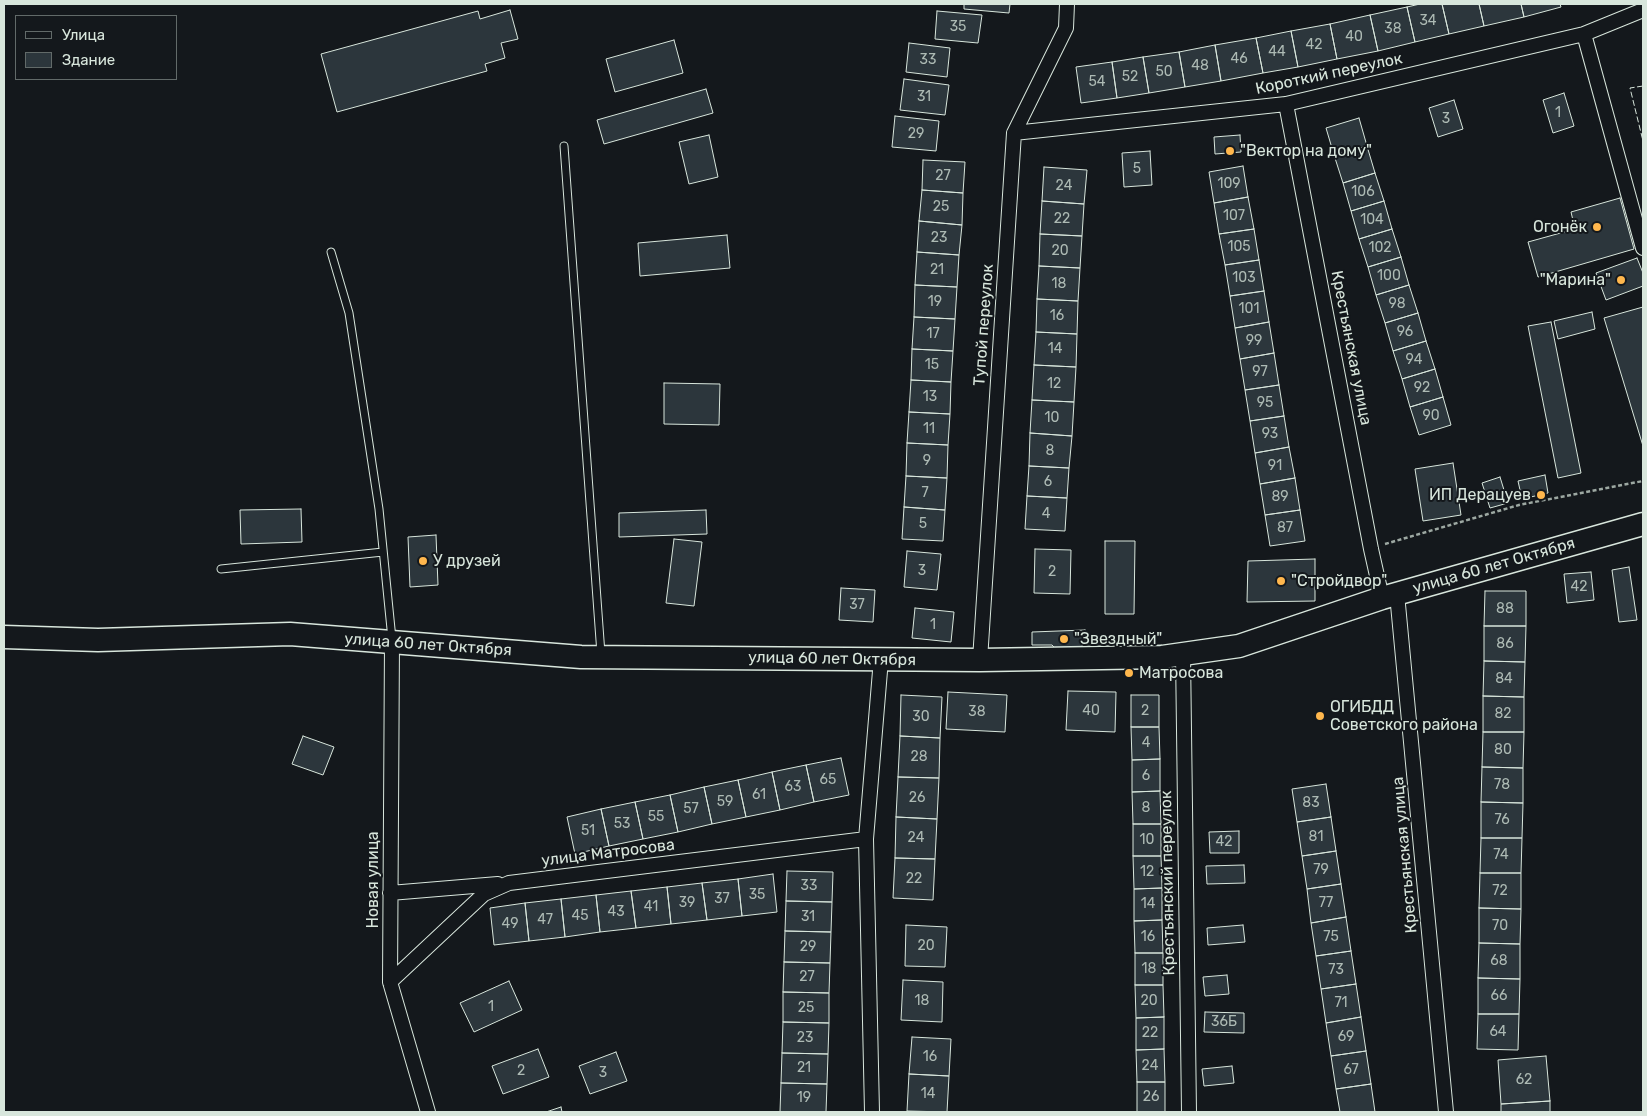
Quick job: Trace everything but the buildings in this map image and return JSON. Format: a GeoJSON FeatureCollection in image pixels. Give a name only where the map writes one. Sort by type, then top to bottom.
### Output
{"type":"FeatureCollection","features":[{"type":"Feature","properties":{"kind":"main road","name":"улица 60 лет Октября"},"geometry":{"type":"LineString","coordinates":[[4,637],[98,640],[290,634],[601,657],[980,660],[1162,657],[1239,646],[1390,596],[1643,524]]}},
{"type":"Feature","properties":{"kind":"street","name":"Тупой переулок"},"geometry":{"type":"LineString","coordinates":[[980,660],[1014,134],[1066,28],[1067,4]]}},
{"type":"Feature","properties":{"kind":"street","name":"Короткий переулок"},"geometry":{"type":"LineString","coordinates":[[1014,134],[1286,104],[1584,34],[1643,10]]}},
{"type":"Feature","properties":{"kind":"street"},"geometry":{"type":"LineString","coordinates":[[1584,34],[1643,248]]}},
{"type":"Feature","properties":{"kind":"street","name":"Крестьянская улица"},"geometry":{"type":"LineString","coordinates":[[1286,104],[1371,548],[1390,596],[1446,1112]]}},
{"type":"Feature","properties":{"kind":"street","name":"Новая улица"},"geometry":{"type":"LineString","coordinates":[[392,642],[390,982],[428,1112]]}},
{"type":"Feature","properties":{"kind":"street","name":"Крестьянский переулок"},"geometry":{"type":"LineString","coordinates":[[1183,654],[1188,1112]]}},
{"type":"Feature","properties":{"kind":"street"},"geometry":{"type":"LineString","coordinates":[[872,1112],[866,839],[881,659]]}},
{"type":"Feature","properties":{"kind":"street","name":"улица Матросова"},"geometry":{"type":"LineString","coordinates":[[390,982],[484,894],[509,883],[866,839]]}},
{"type":"Feature","properties":{"kind":"street"},"geometry":{"type":"LineString","coordinates":[[390,893],[509,883]]}},
{"type":"Feature","properties":{"kind":"lane"},"geometry":{"type":"LineString","coordinates":[[564,146],[601,657]]}},
{"type":"Feature","properties":{"kind":"lane"},"geometry":{"type":"LineString","coordinates":[[331,252],[349,313],[379,508],[392,642]]}},
{"type":"Feature","properties":{"kind":"lane"},"geometry":{"type":"LineString","coordinates":[[221,569],[383,552]]}},
{"type":"Feature","properties":{"kind":"path"},"geometry":{"type":"LineString","coordinates":[[1371,548],[1519,505],[1643,481]]}},
{"type":"Feature","properties":{"kind":"fence"},"geometry":{"type":"LineString","coordinates":[[1643,86],[1630,88],[1643,141]]}},
{"type":"Feature","properties":{"kind":"place","name":"\"Вектор на дому\""},"geometry":{"type":"Point","coordinates":[1230,151]}},
{"type":"Feature","properties":{"kind":"place","name":"Огонёк"},"geometry":{"type":"Point","coordinates":[1597,227]}},
{"type":"Feature","properties":{"kind":"place","name":"\"Марина\""},"geometry":{"type":"Point","coordinates":[1621,280]}},
{"type":"Feature","properties":{"kind":"place","name":"ИП Дерацуев"},"geometry":{"type":"Point","coordinates":[1541,495]}},
{"type":"Feature","properties":{"kind":"place","name":"У друзей"},"geometry":{"type":"Point","coordinates":[423,561]}},
{"type":"Feature","properties":{"kind":"place","name":"\"Стройдвор\""},"geometry":{"type":"Point","coordinates":[1281,581]}},
{"type":"Feature","properties":{"kind":"place","name":"\"Звездный\""},"geometry":{"type":"Point","coordinates":[1064,639]}},
{"type":"Feature","properties":{"kind":"place","name":"Матросова"},"geometry":{"type":"Point","coordinates":[1129,673]}},
{"type":"Feature","properties":{"kind":"place","name":"ОГИБДД Советского района"},"geometry":{"type":"Point","coordinates":[1320,716]}}]}
